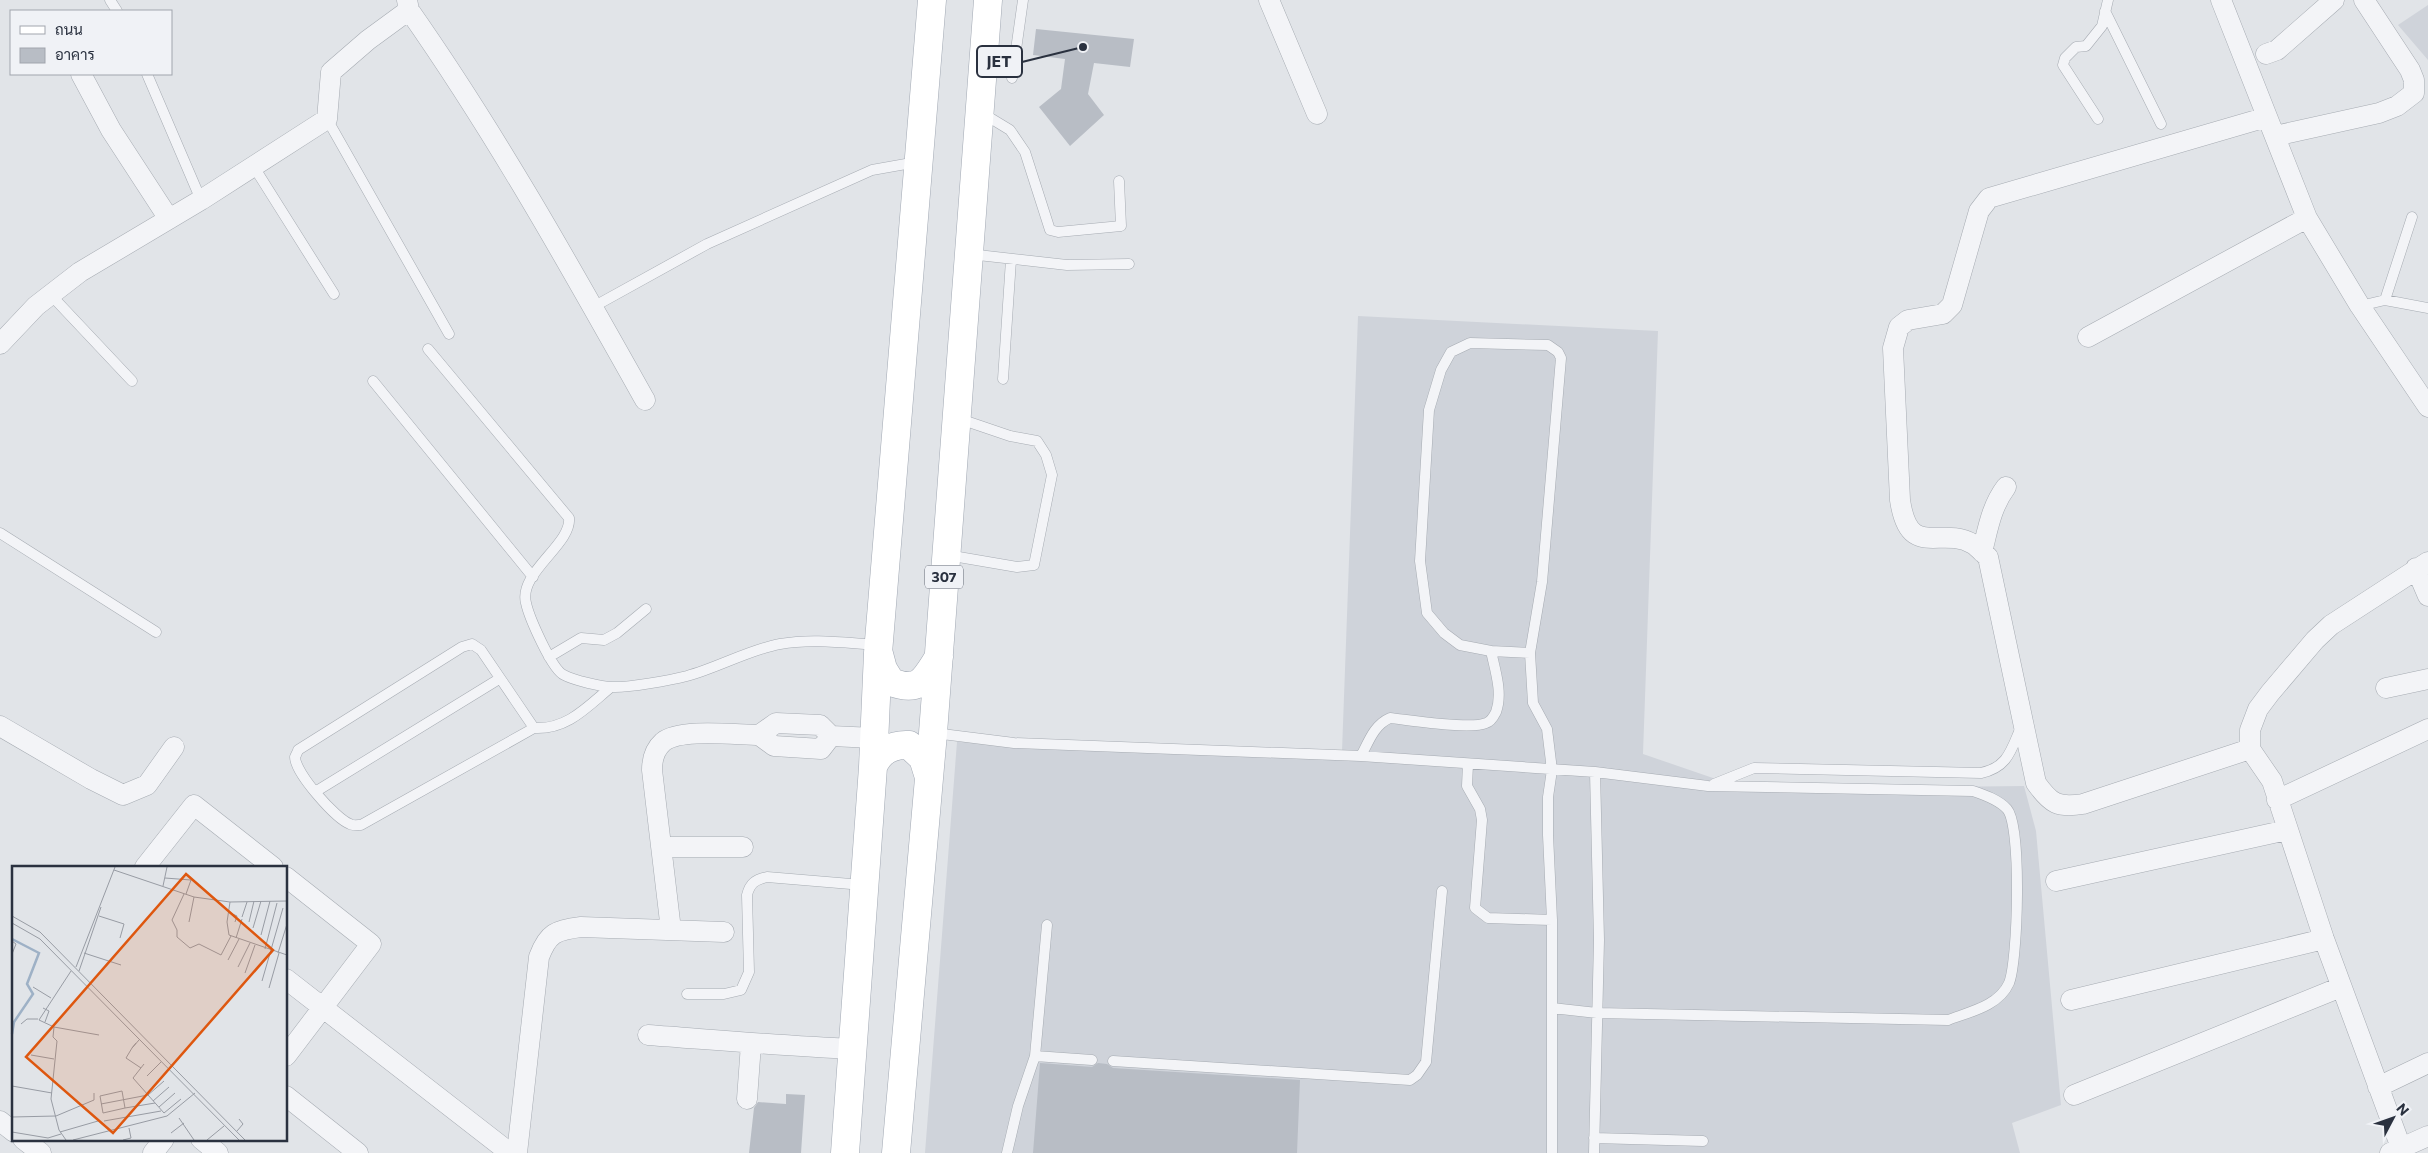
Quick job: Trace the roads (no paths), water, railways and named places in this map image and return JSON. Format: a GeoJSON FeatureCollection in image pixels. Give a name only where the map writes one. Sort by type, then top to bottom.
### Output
{"type":"FeatureCollection","features":[{"type":"Feature","properties":{"kind":"main road"},"geometry":{"type":"LineString","coordinates":[[845,1153],[873,767],[879,649],[932,0]]}},
{"type":"Feature","properties":{"kind":"main road","name":"307"},"geometry":{"type":"LineString","coordinates":[[896,1153],[933,733],[978,111],[988,0]]}},
{"type":"Feature","properties":{"kind":"main road"},"geometry":{"type":"LineString","coordinates":[[879,649],[883,669],[891,682],[909,687],[919,684],[927,677],[938,657]]}},
{"type":"Feature","properties":{"kind":"main road"},"geometry":{"type":"LineString","coordinates":[[873,767],[876,758],[891,746],[909,745],[924,758],[928,774]]}},
{"type":"Feature","properties":{"kind":"street"},"geometry":{"type":"LineString","coordinates":[[1269,0],[1317,114]]}},
{"type":"Feature","properties":{"kind":"street"},"geometry":{"type":"LineString","coordinates":[[2221,0],[2307,218],[2360,306],[2428,407]]}},
{"type":"Feature","properties":{"kind":"street"},"geometry":{"type":"LineString","coordinates":[[2266,54],[2277,50],[2334,0]]}},
{"type":"Feature","properties":{"kind":"street"},"geometry":{"type":"LineString","coordinates":[[2275,136],[2378,113],[2397,106],[2414,92],[2414,80],[2410,70],[2370,2]]}},
{"type":"Feature","properties":{"kind":"street"},"geometry":{"type":"LineString","coordinates":[[0,344],[36,306],[80,272],[201,200],[327,119],[331,72],[408,5],[458,79],[593,307],[644,400]]}},
{"type":"Feature","properties":{"kind":"street"},"geometry":{"type":"LineString","coordinates":[[82,75],[111,130],[169,219]]}},
{"type":"Feature","properties":{"kind":"street"},"geometry":{"type":"LineString","coordinates":[[2250,749],[2083,804],[2065,807],[2047,799],[2036,783],[1988,557],[1972,544],[1959,540],[1922,538],[1910,530],[1902,517],[1893,348],[1899,327],[1908,320],[1943,314],[1952,305],[1979,211],[1989,198],[2267,117]]}},
{"type":"Feature","properties":{"kind":"street"},"geometry":{"type":"LineString","coordinates":[[2088,337],[2307,218]]}},
{"type":"Feature","properties":{"kind":"street"},"geometry":{"type":"LineString","coordinates":[[1982,552],[1997,498],[2006,488]]}},
{"type":"Feature","properties":{"kind":"street"},"geometry":{"type":"LineString","coordinates":[[2428,596],[2422,565],[2331,625],[2315,640],[2258,709],[2250,730],[2250,749],[2272,781],[2324,940],[2378,1087],[2398,1151],[2428,1136]]}},
{"type":"Feature","properties":{"kind":"street"},"geometry":{"type":"LineString","coordinates":[[2386,688],[2428,679]]}},
{"type":"Feature","properties":{"kind":"street"},"geometry":{"type":"LineString","coordinates":[[0,726],[91,779],[123,795],[147,785],[174,748]]}},
{"type":"Feature","properties":{"kind":"street"},"geometry":{"type":"LineString","coordinates":[[2277,800],[2428,729]]}},
{"type":"Feature","properties":{"kind":"street"},"geometry":{"type":"LineString","coordinates":[[671,930],[652,770],[652,760],[664,742],[679,735],[759,734],[774,746],[821,749],[831,736],[874,738]]}},
{"type":"Feature","properties":{"kind":"street"},"geometry":{"type":"LineString","coordinates":[[146,866],[194,805],[272,866]]}},
{"type":"Feature","properties":{"kind":"street"},"geometry":{"type":"LineString","coordinates":[[2056,880],[2287,830]]}},
{"type":"Feature","properties":{"kind":"street"},"geometry":{"type":"LineString","coordinates":[[661,847],[743,847]]}},
{"type":"Feature","properties":{"kind":"street"},"geometry":{"type":"LineString","coordinates":[[288,879],[371,944],[288,1053]]}},
{"type":"Feature","properties":{"kind":"street"},"geometry":{"type":"LineString","coordinates":[[517,1153],[539,958],[545,941],[564,929],[581,926],[724,932]]}},
{"type":"Feature","properties":{"kind":"street"},"geometry":{"type":"LineString","coordinates":[[2071,1000],[2324,940]]}},
{"type":"Feature","properties":{"kind":"street"},"geometry":{"type":"LineString","coordinates":[[288,981],[510,1153]]}},
{"type":"Feature","properties":{"kind":"street"},"geometry":{"type":"LineString","coordinates":[[2074,1095],[2341,987]]}},
{"type":"Feature","properties":{"kind":"street"},"geometry":{"type":"LineString","coordinates":[[648,1035],[750,1044],[852,1049]]}},
{"type":"Feature","properties":{"kind":"street"},"geometry":{"type":"LineString","coordinates":[[747,1099],[750,1044]]}},
{"type":"Feature","properties":{"kind":"street"},"geometry":{"type":"LineString","coordinates":[[2378,1087],[2428,1063]]}},
{"type":"Feature","properties":{"kind":"street"},"geometry":{"type":"LineString","coordinates":[[288,1098],[358,1153]]}},
{"type":"Feature","properties":{"kind":"street"},"geometry":{"type":"LineString","coordinates":[[0,1121],[12,1130]]}},
{"type":"Feature","properties":{"kind":"street"},"geometry":{"type":"LineString","coordinates":[[24,1140],[41,1153]]}},
{"type":"Feature","properties":{"kind":"street"},"geometry":{"type":"LineString","coordinates":[[153,1153],[163,1140]]}},
{"type":"Feature","properties":{"kind":"street"},"geometry":{"type":"LineString","coordinates":[[202,1140],[218,1153]]}},
{"type":"Feature","properties":{"kind":"lane"},"geometry":{"type":"LineString","coordinates":[[1012,78],[1023,0]]}},
{"type":"Feature","properties":{"kind":"lane"},"geometry":{"type":"LineString","coordinates":[[2098,119],[2063,65],[2065,58],[2076,47],[2086,46],[2102,26],[2108,0]]}},
{"type":"Feature","properties":{"kind":"lane"},"geometry":{"type":"LineString","coordinates":[[2105,11],[2161,124]]}},
{"type":"Feature","properties":{"kind":"lane"},"geometry":{"type":"LineString","coordinates":[[147,75],[201,200]]}},
{"type":"Feature","properties":{"kind":"lane"},"geometry":{"type":"LineString","coordinates":[[978,111],[1010,130],[1025,152],[1050,230],[1058,232],[1121,226],[1119,181]]}},
{"type":"Feature","properties":{"kind":"lane"},"geometry":{"type":"LineString","coordinates":[[327,119],[449,334]]}},
{"type":"Feature","properties":{"kind":"lane"},"geometry":{"type":"LineString","coordinates":[[593,307],[707,244],[872,170],[918,162]]}},
{"type":"Feature","properties":{"kind":"lane"},"geometry":{"type":"LineString","coordinates":[[254,167],[334,294]]}},
{"type":"Feature","properties":{"kind":"lane"},"geometry":{"type":"LineString","coordinates":[[2385,300],[2412,217]]}},
{"type":"Feature","properties":{"kind":"lane"},"geometry":{"type":"LineString","coordinates":[[968,254],[1067,265],[1129,264]]}},
{"type":"Feature","properties":{"kind":"lane"},"geometry":{"type":"LineString","coordinates":[[1003,379],[1011,260]]}},
{"type":"Feature","properties":{"kind":"lane"},"geometry":{"type":"LineString","coordinates":[[50,294],[132,381]]}},
{"type":"Feature","properties":{"kind":"lane"},"geometry":{"type":"LineString","coordinates":[[2360,306],[2385,300],[2428,308]]}},
{"type":"Feature","properties":{"kind":"lane"},"geometry":{"type":"LineString","coordinates":[[1530,653],[1492,651],[1460,646],[1444,634],[1427,613],[1420,560],[1429,410],[1441,370],[1451,352],[1470,343],[1548,345],[1558,352],[1561,358],[1542,582],[1530,653],[1533,703],[1547,729],[1552,770],[1548,797],[1552,920],[1552,1153]]}},
{"type":"Feature","properties":{"kind":"lane"},"geometry":{"type":"LineString","coordinates":[[428,349],[569,518],[570,527],[533,576],[525,601],[552,664],[563,675],[612,687],[687,676],[779,644],[805,641],[879,649]]}},
{"type":"Feature","properties":{"kind":"lane"},"geometry":{"type":"LineString","coordinates":[[373,381],[533,576]]}},
{"type":"Feature","properties":{"kind":"lane"},"geometry":{"type":"LineString","coordinates":[[946,554],[1017,567],[1034,565],[1052,475],[1046,455],[1037,441],[1010,436],[956,418]]}},
{"type":"Feature","properties":{"kind":"lane"},"geometry":{"type":"LineString","coordinates":[[0,533],[156,632]]}},
{"type":"Feature","properties":{"kind":"lane"},"geometry":{"type":"LineString","coordinates":[[549,657],[581,638],[604,640],[646,609]]}},
{"type":"Feature","properties":{"kind":"lane"},"geometry":{"type":"LineString","coordinates":[[534,728],[481,650],[472,644],[462,647],[298,750],[295,757],[298,766],[315,792],[340,818],[351,825],[361,825],[534,728],[547,729],[565,724],[612,687]]}},
{"type":"Feature","properties":{"kind":"lane"},"geometry":{"type":"LineString","coordinates":[[1362,756],[1374,731],[1382,722],[1390,718],[1471,725],[1486,723],[1493,718],[1497,710],[1498,691],[1492,651]]}},
{"type":"Feature","properties":{"kind":"lane"},"geometry":{"type":"LineString","coordinates":[[315,792],[499,679]]}},
{"type":"Feature","properties":{"kind":"lane"},"geometry":{"type":"LineString","coordinates":[[1708,786],[1754,768],[1981,773],[1995,770],[2002,765],[2023,722]]}},
{"type":"Feature","properties":{"kind":"lane"},"geometry":{"type":"LineString","coordinates":[[933,733],[1014,743],[1362,756],[1594,772],[1708,786],[1973,791],[1990,797],[2007,809],[2014,824],[2017,898],[2009,984],[1996,1000],[1948,1020],[1597,1013],[1552,1008]]}},
{"type":"Feature","properties":{"kind":"lane"},"geometry":{"type":"LineString","coordinates":[[1468,764],[1467,786],[1480,809],[1482,820],[1475,908],[1488,918],[1552,920]]}},
{"type":"Feature","properties":{"kind":"lane"},"geometry":{"type":"LineString","coordinates":[[1594,772],[1599,940],[1594,1153]]}},
{"type":"Feature","properties":{"kind":"lane"},"geometry":{"type":"LineString","coordinates":[[687,994],[724,994],[741,990],[746,983],[749,972],[748,895],[749,886],[757,879],[766,877],[864,885]]}},
{"type":"Feature","properties":{"kind":"lane"},"geometry":{"type":"LineString","coordinates":[[1113,1061],[1410,1080],[1417,1075],[1426,1062],[1442,891]]}},
{"type":"Feature","properties":{"kind":"lane"},"geometry":{"type":"LineString","coordinates":[[1007,1153],[1018,1106],[1035,1056],[1047,925]]}},
{"type":"Feature","properties":{"kind":"lane"},"geometry":{"type":"LineString","coordinates":[[1035,1056],[1092,1060]]}},
{"type":"Feature","properties":{"kind":"lane"},"geometry":{"type":"LineString","coordinates":[[1594,1138],[1703,1141]]}},
{"type":"Feature","properties":{"kind":"place","name":"JET"},"geometry":{"type":"Point","coordinates":[1083,47]}}]}
